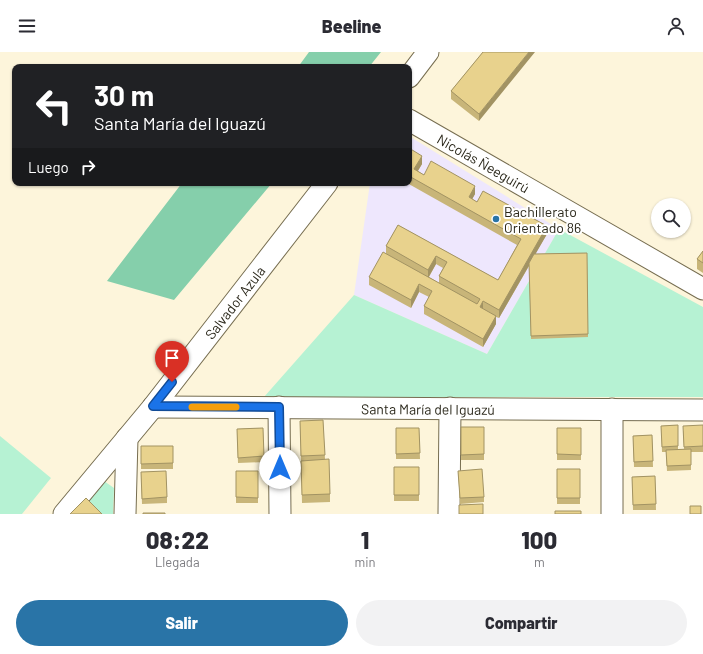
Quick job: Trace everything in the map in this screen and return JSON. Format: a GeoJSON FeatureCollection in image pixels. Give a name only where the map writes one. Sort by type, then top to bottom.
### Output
{"type":"FeatureCollection","features":[{"type":"Feature","properties":{"kind":"street"},"geometry":{"type":"LineString","coordinates":[[412,73],[428,52]]}},
{"type":"Feature","properties":{"kind":"street","name":"Nicolás Ñeeguirú"},"geometry":{"type":"LineString","coordinates":[[412,122],[703,289]]}},
{"type":"Feature","properties":{"kind":"street","name":"Salvador Azula"},"geometry":{"type":"LineString","coordinates":[[64,514],[153,406],[325,186]]}},
{"type":"Feature","properties":{"kind":"street","name":"Santa María del Iguazú"},"geometry":{"type":"LineString","coordinates":[[153,406],[703,410]]}},
{"type":"Feature","properties":{"kind":"street"},"geometry":{"type":"LineString","coordinates":[[279,407],[280,514]]}},
{"type":"Feature","properties":{"kind":"street"},"geometry":{"type":"LineString","coordinates":[[449,514],[450,408]]}},
{"type":"Feature","properties":{"kind":"street"},"geometry":{"type":"LineString","coordinates":[[612,409],[612,514]]}},
{"type":"Feature","properties":{"kind":"street"},"geometry":{"type":"LineString","coordinates":[[125,514],[127,438]]}},
{"type":"Feature","properties":{"kind":"shaded area"},"geometry":{"type":"Polygon","coordinates":[[[412,138],[559,229],[487,354],[354,295],[370,186],[412,186],[412,138]]]}},
{"type":"Feature","properties":{"kind":"green space"},"geometry":{"type":"Polygon","coordinates":[[[309,52],[381,52],[371,64],[300,64],[309,52]]]}},
{"type":"Feature","properties":{"kind":"green space"},"geometry":{"type":"Polygon","coordinates":[[[180,186],[269,186],[174,300],[107,281],[180,186]]]}},
{"type":"Feature","properties":{"kind":"green space"},"geometry":{"type":"Polygon","coordinates":[[[559,229],[703,307],[703,397],[264,397],[354,295],[487,354],[559,229]]]}},
{"type":"Feature","properties":{"kind":"green space"},"geometry":{"type":"Polygon","coordinates":[[[0,436],[51,478],[22,514],[0,514],[0,436]]]}},
{"type":"Feature","properties":{"kind":"green space"},"geometry":{"type":"Polygon","coordinates":[[[104,481],[114,488],[113,514],[77,514],[104,481]]]}},
{"type":"Feature","properties":{"kind":"building"},"geometry":{"type":"Polygon","coordinates":[[[483,52],[529,52],[479,114],[451,91],[483,52]]]}},
{"type":"Feature","properties":{"kind":"building"},"geometry":{"type":"Polygon","coordinates":[[[412,150],[422,156],[414,169],[424,175],[431,161],[475,186],[469,197],[477,202],[483,191],[547,226],[499,310],[483,301],[480,307],[496,316],[483,339],[424,306],[432,291],[419,284],[411,300],[369,277],[383,252],[477,304],[480,299],[439,276],[447,262],[436,256],[428,270],[386,246],[398,225],[498,280],[521,239],[412,178],[412,150]]]}},
{"type":"Feature","properties":{"kind":"building"},"geometry":{"type":"Polygon","coordinates":[[[703,251],[703,263],[697,259],[703,251]]]}},
{"type":"Feature","properties":{"kind":"building"},"geometry":{"type":"Polygon","coordinates":[[[587,253],[588,334],[531,336],[529,263],[534,254],[587,253]]]}},
{"type":"Feature","properties":{"kind":"building"},"geometry":{"type":"Polygon","coordinates":[[[323,420],[325,455],[301,456],[300,421],[323,420]]]}},
{"type":"Feature","properties":{"kind":"building"},"geometry":{"type":"Polygon","coordinates":[[[678,425],[678,446],[662,447],[661,426],[678,425]]]}},
{"type":"Feature","properties":{"kind":"building"},"geometry":{"type":"Polygon","coordinates":[[[703,425],[703,446],[684,447],[683,426],[703,425]]]}},
{"type":"Feature","properties":{"kind":"building"},"geometry":{"type":"Polygon","coordinates":[[[461,427],[484,427],[484,454],[461,455],[461,427]]]}},
{"type":"Feature","properties":{"kind":"building"},"geometry":{"type":"Polygon","coordinates":[[[263,428],[264,456],[238,458],[237,429],[263,428]]]}},
{"type":"Feature","properties":{"kind":"building"},"geometry":{"type":"Polygon","coordinates":[[[396,428],[419,428],[420,453],[396,454],[396,428]]]}},
{"type":"Feature","properties":{"kind":"building"},"geometry":{"type":"Polygon","coordinates":[[[557,428],[581,428],[581,455],[557,454],[557,428]]]}},
{"type":"Feature","properties":{"kind":"building"},"geometry":{"type":"Polygon","coordinates":[[[652,435],[653,461],[634,462],[633,436],[652,435]]]}},
{"type":"Feature","properties":{"kind":"building"},"geometry":{"type":"Polygon","coordinates":[[[141,446],[173,446],[173,463],[141,464],[141,446]]]}},
{"type":"Feature","properties":{"kind":"building"},"geometry":{"type":"Polygon","coordinates":[[[691,449],[691,465],[667,466],[666,450],[691,449]]]}},
{"type":"Feature","properties":{"kind":"building"},"geometry":{"type":"Polygon","coordinates":[[[329,459],[330,494],[302,495],[301,461],[329,459]]]}},
{"type":"Feature","properties":{"kind":"building"},"geometry":{"type":"Polygon","coordinates":[[[394,467],[419,467],[419,495],[394,495],[394,467]]]}},
{"type":"Feature","properties":{"kind":"building"},"geometry":{"type":"Polygon","coordinates":[[[482,469],[484,497],[460,498],[458,471],[482,469]]]}},
{"type":"Feature","properties":{"kind":"building"},"geometry":{"type":"Polygon","coordinates":[[[557,469],[580,469],[580,498],[557,498],[557,469]]]}},
{"type":"Feature","properties":{"kind":"building"},"geometry":{"type":"Polygon","coordinates":[[[166,471],[167,497],[142,499],[141,472],[166,471]]]}},
{"type":"Feature","properties":{"kind":"building"},"geometry":{"type":"Polygon","coordinates":[[[236,471],[258,471],[258,498],[236,497],[236,471]]]}},
{"type":"Feature","properties":{"kind":"building"},"geometry":{"type":"Polygon","coordinates":[[[655,476],[656,504],[633,505],[632,477],[655,476]]]}},
{"type":"Feature","properties":{"kind":"building"},"geometry":{"type":"Polygon","coordinates":[[[86,498],[102,514],[70,514],[86,498]]]}},
{"type":"Feature","properties":{"kind":"building"},"geometry":{"type":"Polygon","coordinates":[[[483,504],[483,514],[459,514],[459,505],[483,504]]]}},
{"type":"Feature","properties":{"kind":"building"},"geometry":{"type":"Polygon","coordinates":[[[690,506],[701,506],[701,514],[690,514],[690,506]]]}},
{"type":"Feature","properties":{"kind":"building"},"geometry":{"type":"Polygon","coordinates":[[[555,511],[581,511],[581,514],[555,514],[555,511]]]}},
{"type":"Feature","properties":{"kind":"building"},"geometry":{"type":"Polygon","coordinates":[[[165,513],[165,514],[143,514],[165,513]]]}},
{"type":"Feature","properties":{"kind":"slow traffic"},"geometry":{"type":"LineString","coordinates":[[192,407],[236,407]]}},
{"type":"Feature","properties":{"kind":"place","name":"Bachillerato Orientado 86"},"geometry":{"type":"Point","coordinates":[496,219]}},
{"type":"Feature","properties":{"kind":"route"},"geometry":{"type":"LineString","coordinates":[[172,382],[153,406],[279,407],[280,468]]}}]}
